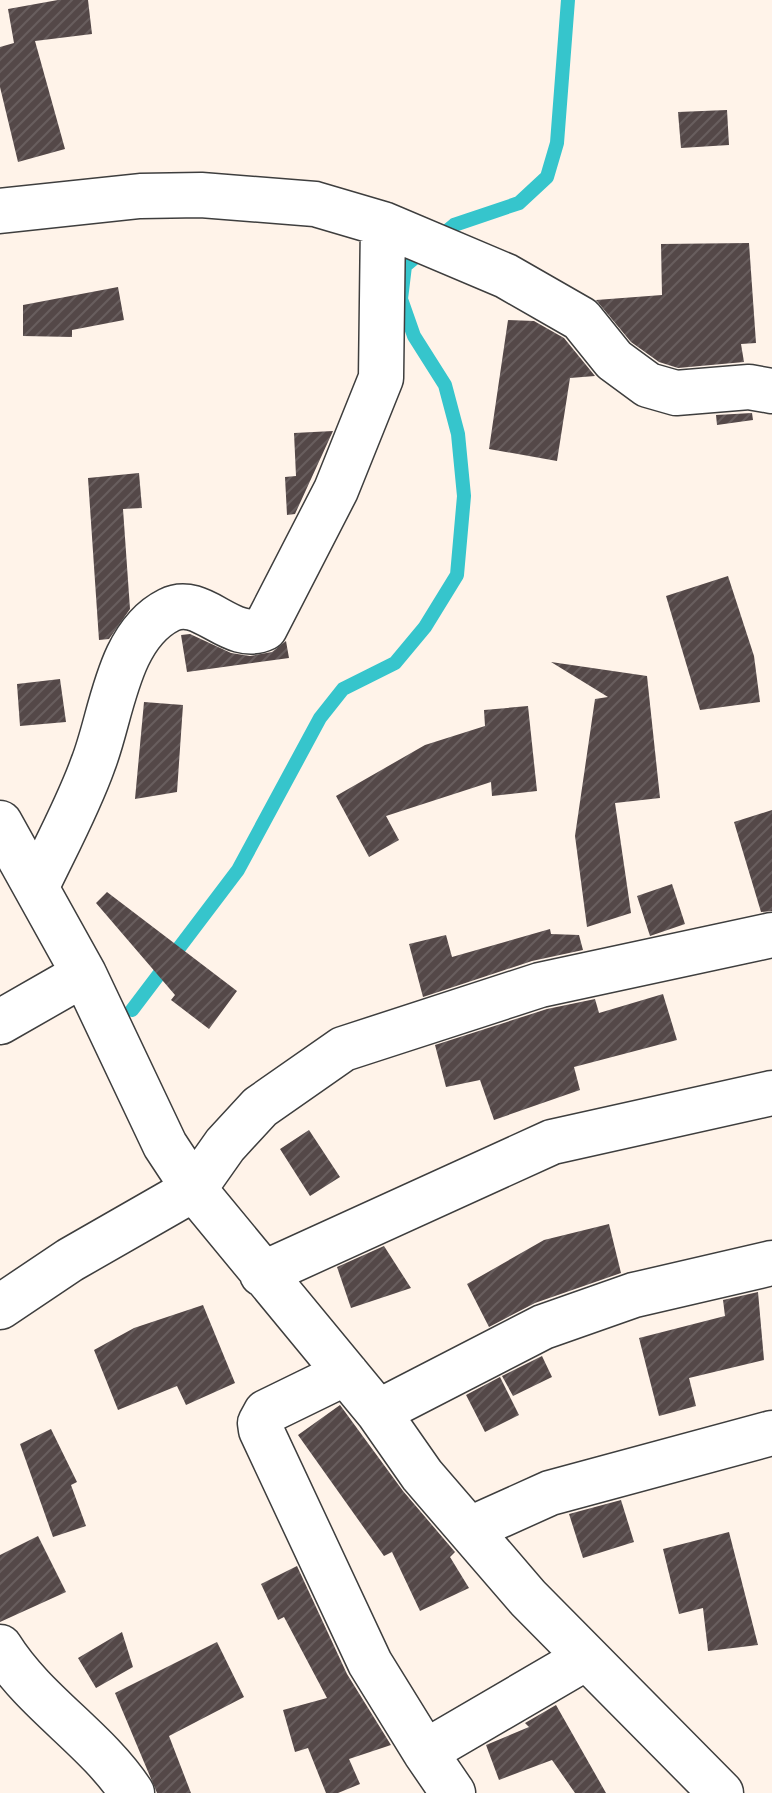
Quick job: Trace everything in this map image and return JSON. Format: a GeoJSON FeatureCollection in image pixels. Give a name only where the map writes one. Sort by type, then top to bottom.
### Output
{"type":"FeatureCollection","features":[{"type":"Feature","properties":{"kind":"street"},"geometry":{"type":"LineString","coordinates":[[0,211],[140,196],[201,195],[315,204],[383,224],[506,276],[581,319],[614,360],[648,385],[676,393],[749,387],[772,391]]}},
{"type":"Feature","properties":{"kind":"street"},"geometry":{"type":"LineString","coordinates":[[37,886],[93,765],[128,659],[150,622],[170,609],[186,605],[249,633],[265,628],[336,490],[381,378],[383,224]]}},
{"type":"Feature","properties":{"kind":"street"},"geometry":{"type":"LineString","coordinates":[[0,823],[84,974],[148,1112],[194,1189],[378,1412],[422,1475],[528,1598],[721,1793]]}},
{"type":"Feature","properties":{"kind":"street"},"geometry":{"type":"LineString","coordinates":[[0,1307],[70,1260],[194,1189],[225,1145],[260,1107],[343,1049],[524,989],[772,935]]}},
{"type":"Feature","properties":{"kind":"street"},"geometry":{"type":"LineString","coordinates":[[0,1022],[84,974]]}},
{"type":"Feature","properties":{"kind":"street"},"geometry":{"type":"LineString","coordinates":[[262,1274],[552,1142],[772,1093]]}},
{"type":"Feature","properties":{"kind":"street"},"geometry":{"type":"LineString","coordinates":[[378,1412],[543,1327],[634,1295],[772,1263]]}},
{"type":"Feature","properties":{"kind":"street"},"geometry":{"type":"LineString","coordinates":[[346,1373],[266,1412],[261,1430],[370,1663],[453,1793]]}},
{"type":"Feature","properties":{"kind":"street"},"geometry":{"type":"LineString","coordinates":[[470,1529],[550,1493],[772,1433]]}},
{"type":"Feature","properties":{"kind":"street"},"geometry":{"type":"LineString","coordinates":[[0,1647],[12,1666],[102,1755],[132,1793]]}},
{"type":"Feature","properties":{"kind":"street"},"geometry":{"type":"LineString","coordinates":[[425,1752],[586,1658]]}},
{"type":"Feature","properties":{"kind":"building"},"geometry":{"type":"Polygon","coordinates":[[[58,0],[88,0],[92,34],[35,41],[65,149],[18,162],[0,87],[0,47],[14,43],[8,9],[58,0]]]}},
{"type":"Feature","properties":{"kind":"building"},"geometry":{"type":"Polygon","coordinates":[[[727,110],[729,145],[681,148],[678,112],[727,110]]]}},
{"type":"Feature","properties":{"kind":"building"},"geometry":{"type":"Polygon","coordinates":[[[749,243],[756,343],[741,344],[744,362],[678,368],[659,362],[631,342],[596,300],[662,295],[661,244],[749,243]]]}},
{"type":"Feature","properties":{"kind":"building"},"geometry":{"type":"Polygon","coordinates":[[[118,287],[124,320],[72,330],[72,337],[23,336],[23,305],[118,287]]]}},
{"type":"Feature","properties":{"kind":"building"},"geometry":{"type":"Polygon","coordinates":[[[508,320],[534,321],[564,338],[595,376],[570,378],[557,461],[489,449],[508,320]]]}},
{"type":"Feature","properties":{"kind":"building"},"geometry":{"type":"Polygon","coordinates":[[[752,413],[753,420],[717,425],[716,415],[752,413]]]}},
{"type":"Feature","properties":{"kind":"building"},"geometry":{"type":"Polygon","coordinates":[[[333,431],[295,514],[287,515],[285,477],[296,476],[294,433],[333,431]]]}},
{"type":"Feature","properties":{"kind":"building"},"geometry":{"type":"Polygon","coordinates":[[[139,473],[142,508],[123,509],[130,609],[109,639],[99,640],[88,478],[139,473]]]}},
{"type":"Feature","properties":{"kind":"building"},"geometry":{"type":"Polygon","coordinates":[[[728,576],[754,656],[760,702],[700,710],[666,596],[728,576]]]}},
{"type":"Feature","properties":{"kind":"building"},"geometry":{"type":"Polygon","coordinates":[[[190,634],[231,653],[250,656],[272,652],[286,641],[289,658],[187,672],[181,635],[190,634]]]}},
{"type":"Feature","properties":{"kind":"building"},"geometry":{"type":"Polygon","coordinates":[[[551,662],[647,676],[660,798],[615,803],[631,913],[587,927],[575,836],[595,699],[608,697],[551,662]]]}},
{"type":"Feature","properties":{"kind":"building"},"geometry":{"type":"Polygon","coordinates":[[[60,679],[66,722],[20,726],[17,684],[60,679]]]}},
{"type":"Feature","properties":{"kind":"building"},"geometry":{"type":"Polygon","coordinates":[[[144,702],[183,705],[177,792],[135,799],[144,702]]]}},
{"type":"Feature","properties":{"kind":"building"},"geometry":{"type":"Polygon","coordinates":[[[528,706],[537,791],[492,796],[491,782],[386,816],[399,840],[369,857],[336,796],[425,745],[485,726],[484,710],[528,706]]]}},
{"type":"Feature","properties":{"kind":"building"},"geometry":{"type":"Polygon","coordinates":[[[772,810],[772,911],[761,912],[734,822],[772,810]]]}},
{"type":"Feature","properties":{"kind":"building"},"geometry":{"type":"Polygon","coordinates":[[[672,884],[685,924],[650,936],[637,896],[672,884]]]}},
{"type":"Feature","properties":{"kind":"building"},"geometry":{"type":"Polygon","coordinates":[[[107,892],[237,991],[209,1029],[171,1000],[175,995],[96,903],[107,892]]]}},
{"type":"Feature","properties":{"kind":"building"},"geometry":{"type":"Polygon","coordinates":[[[550,929],[551,934],[579,935],[583,950],[532,961],[423,997],[409,944],[446,935],[452,957],[550,929]]]}},
{"type":"Feature","properties":{"kind":"building"},"geometry":{"type":"Polygon","coordinates":[[[663,994],[677,1040],[574,1067],[580,1090],[494,1120],[480,1080],[446,1087],[435,1045],[547,1009],[595,999],[599,1013],[663,994]]]}},
{"type":"Feature","properties":{"kind":"building"},"geometry":{"type":"Polygon","coordinates":[[[309,1130],[340,1177],[310,1196],[280,1149],[309,1130]]]}},
{"type":"Feature","properties":{"kind":"building"},"geometry":{"type":"Polygon","coordinates":[[[609,1224],[621,1273],[535,1303],[489,1327],[467,1284],[544,1240],[609,1224]]]}},
{"type":"Feature","properties":{"kind":"building"},"geometry":{"type":"Polygon","coordinates":[[[384,1246],[411,1288],[351,1308],[337,1267],[384,1246]]]}},
{"type":"Feature","properties":{"kind":"building"},"geometry":{"type":"Polygon","coordinates":[[[758,1292],[764,1360],[689,1378],[696,1406],[659,1416],[639,1338],[725,1316],[723,1300],[758,1292]]]}},
{"type":"Feature","properties":{"kind":"building"},"geometry":{"type":"Polygon","coordinates":[[[203,1305],[235,1383],[186,1405],[177,1386],[118,1410],[94,1350],[134,1328],[203,1305]]]}},
{"type":"Feature","properties":{"kind":"building"},"geometry":{"type":"Polygon","coordinates":[[[542,1356],[552,1377],[513,1396],[502,1376],[542,1356]]]}},
{"type":"Feature","properties":{"kind":"building"},"geometry":{"type":"Polygon","coordinates":[[[500,1377],[519,1415],[485,1432],[466,1395],[500,1377]]]}},
{"type":"Feature","properties":{"kind":"building"},"geometry":{"type":"Polygon","coordinates":[[[340,1405],[403,1491],[455,1552],[450,1557],[469,1588],[420,1611],[392,1552],[384,1556],[298,1435],[340,1405]]]}},
{"type":"Feature","properties":{"kind":"building"},"geometry":{"type":"Polygon","coordinates":[[[51,1429],[77,1482],[71,1485],[86,1526],[53,1537],[20,1444],[51,1429]]]}},
{"type":"Feature","properties":{"kind":"building"},"geometry":{"type":"Polygon","coordinates":[[[621,1500],[634,1542],[583,1558],[569,1514],[621,1500]]]}},
{"type":"Feature","properties":{"kind":"building"},"geometry":{"type":"Polygon","coordinates":[[[729,1532],[758,1645],[708,1651],[703,1608],[679,1614],[663,1549],[729,1532]]]}},
{"type":"Feature","properties":{"kind":"building"},"geometry":{"type":"Polygon","coordinates":[[[38,1536],[66,1592],[0,1622],[0,1555],[38,1536]]]}},
{"type":"Feature","properties":{"kind":"building"},"geometry":{"type":"Polygon","coordinates":[[[297,1566],[347,1674],[391,1745],[349,1759],[360,1784],[338,1793],[326,1793],[308,1748],[295,1752],[283,1710],[327,1698],[284,1617],[278,1620],[261,1584],[297,1566]]]}},
{"type":"Feature","properties":{"kind":"building"},"geometry":{"type":"Polygon","coordinates":[[[122,1632],[133,1667],[96,1688],[78,1658],[122,1632]]]}},
{"type":"Feature","properties":{"kind":"building"},"geometry":{"type":"Polygon","coordinates":[[[217,1642],[244,1697],[169,1736],[191,1793],[157,1793],[115,1693],[217,1642]]]}},
{"type":"Feature","properties":{"kind":"building"},"geometry":{"type":"Polygon","coordinates":[[[556,1705],[606,1793],[575,1793],[552,1760],[499,1780],[486,1745],[529,1727],[525,1723],[556,1705]]]}},
{"type":"Feature","properties":{"kind":"waterway"},"geometry":{"type":"LineString","coordinates":[[132,1010],[238,870],[320,718],[343,689],[395,663],[425,627],[457,575],[464,496],[458,434],[445,385],[414,336],[401,299],[405,266],[454,225],[519,203],[547,177],[557,143],[568,0]]}}]}
